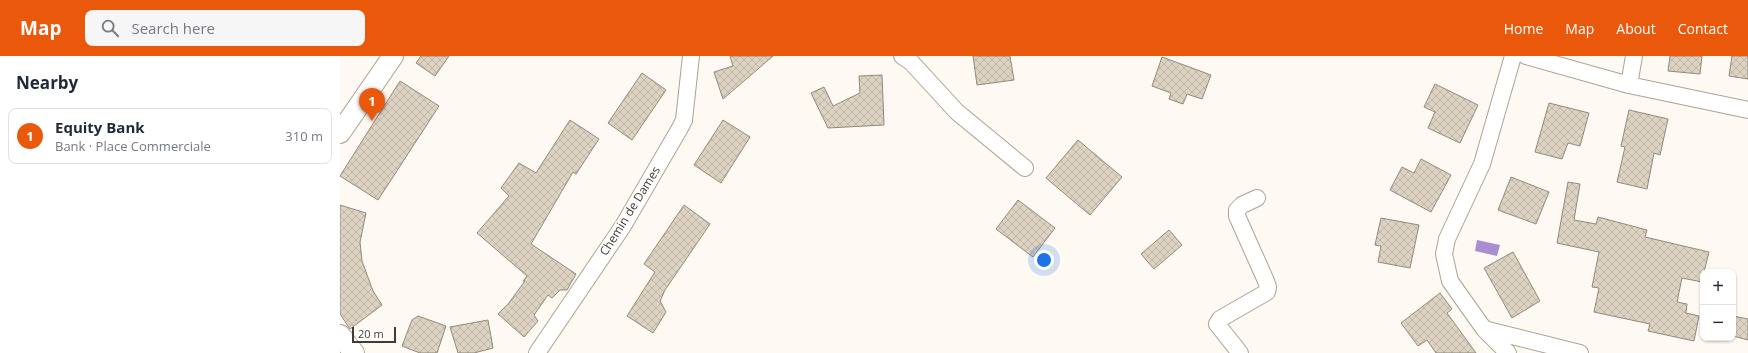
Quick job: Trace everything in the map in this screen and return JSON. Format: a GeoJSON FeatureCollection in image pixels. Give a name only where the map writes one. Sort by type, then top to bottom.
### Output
{"type":"FeatureCollection","features":[{"type":"Feature","properties":{"kind":"street"},"geometry":{"type":"LineString","coordinates":[[340,133],[393,56]]}},
{"type":"Feature","properties":{"kind":"street","name":"Chemin de Dames"},"geometry":{"type":"LineString","coordinates":[[537,353],[623,226],[680,128],[684,120],[691,56]]}},
{"type":"Feature","properties":{"kind":"street"},"geometry":{"type":"LineString","coordinates":[[902,56],[911,62],[957,112],[1025,168]]}},
{"type":"Feature","properties":{"kind":"street"},"geometry":{"type":"LineString","coordinates":[[1508,353],[1484,329],[1450,280],[1444,254],[1447,239],[1482,164],[1513,56]]}},
{"type":"Feature","properties":{"kind":"street"},"geometry":{"type":"LineString","coordinates":[[1526,56],[1629,85],[1748,110]]}},
{"type":"Feature","properties":{"kind":"street"},"geometry":{"type":"LineString","coordinates":[[1629,85],[1634,56]]}},
{"type":"Feature","properties":{"kind":"street"},"geometry":{"type":"LineString","coordinates":[[1240,353],[1217,324],[1220,319],[1267,292],[1268,287],[1266,280],[1238,216],[1237,210],[1242,205],[1257,198]]}},
{"type":"Feature","properties":{"kind":"street"},"geometry":{"type":"LineString","coordinates":[[1484,329],[1580,353]]}},
{"type":"Feature","properties":{"kind":"street"},"geometry":{"type":"LineString","coordinates":[[340,335],[354,353]]}},
{"type":"Feature","properties":{"kind":"street"},"geometry":{"type":"LineString","coordinates":[[340,350],[349,353]]}},
{"type":"Feature","properties":{"kind":"shaded area"},"geometry":{"type":"Polygon","coordinates":[[[1477,240],[1500,245],[1497,256],[1475,251],[1477,240]]]}},
{"type":"Feature","properties":{"kind":"building"},"geometry":{"type":"Polygon","coordinates":[[[421,56],[449,56],[435,76],[416,63],[421,56]]]}},
{"type":"Feature","properties":{"kind":"building"},"geometry":{"type":"Polygon","coordinates":[[[730,56],[773,56],[723,99],[714,72],[733,66],[730,56]]]}},
{"type":"Feature","properties":{"kind":"building"},"geometry":{"type":"Polygon","coordinates":[[[973,56],[1010,56],[1014,80],[977,85],[973,56]]]}},
{"type":"Feature","properties":{"kind":"building"},"geometry":{"type":"Polygon","coordinates":[[[1670,56],[1702,56],[1700,74],[1668,71],[1670,56]]]}},
{"type":"Feature","properties":{"kind":"building"},"geometry":{"type":"Polygon","coordinates":[[[1732,56],[1748,56],[1748,79],[1729,76],[1732,56]]]}},
{"type":"Feature","properties":{"kind":"building"},"geometry":{"type":"Polygon","coordinates":[[[1162,57],[1211,75],[1202,99],[1187,94],[1183,104],[1169,99],[1171,93],[1152,86],[1162,57]]]}},
{"type":"Feature","properties":{"kind":"building"},"geometry":{"type":"Polygon","coordinates":[[[642,73],[666,90],[632,140],[608,123],[642,73]]]}},
{"type":"Feature","properties":{"kind":"building"},"geometry":{"type":"Polygon","coordinates":[[[882,75],[884,125],[828,128],[811,93],[824,87],[833,106],[860,93],[859,76],[882,75]]]}},
{"type":"Feature","properties":{"kind":"building"},"geometry":{"type":"Polygon","coordinates":[[[400,81],[439,106],[378,200],[340,176],[400,81]]]}},
{"type":"Feature","properties":{"kind":"building"},"geometry":{"type":"Polygon","coordinates":[[[1435,84],[1478,105],[1460,143],[1428,128],[1435,112],[1424,107],[1435,84]]]}},
{"type":"Feature","properties":{"kind":"building"},"geometry":{"type":"Polygon","coordinates":[[[1549,103],[1589,113],[1580,146],[1568,143],[1562,159],[1535,152],[1549,103]]]}},
{"type":"Feature","properties":{"kind":"building"},"geometry":{"type":"Polygon","coordinates":[[[1629,110],[1668,119],[1660,155],[1654,153],[1647,189],[1617,182],[1625,147],[1621,146],[1629,110]]]}},
{"type":"Feature","properties":{"kind":"building"},"geometry":{"type":"Polygon","coordinates":[[[570,120],[599,139],[576,174],[573,172],[531,244],[576,274],[567,290],[560,290],[552,298],[548,295],[534,315],[538,321],[524,337],[498,314],[508,304],[527,276],[477,233],[509,196],[501,188],[519,163],[536,173],[570,120]]]}},
{"type":"Feature","properties":{"kind":"building"},"geometry":{"type":"Polygon","coordinates":[[[723,120],[750,137],[721,183],[694,165],[723,120]]]}},
{"type":"Feature","properties":{"kind":"building"},"geometry":{"type":"Polygon","coordinates":[[[1078,140],[1122,177],[1090,215],[1046,178],[1078,140]]]}},
{"type":"Feature","properties":{"kind":"building"},"geometry":{"type":"Polygon","coordinates":[[[1421,159],[1451,175],[1431,212],[1390,190],[1402,167],[1414,173],[1421,159]]]}},
{"type":"Feature","properties":{"kind":"building"},"geometry":{"type":"Polygon","coordinates":[[[1511,177],[1549,192],[1536,224],[1498,210],[1511,177]]]}},
{"type":"Feature","properties":{"kind":"building"},"geometry":{"type":"Polygon","coordinates":[[[1568,182],[1580,184],[1574,220],[1596,224],[1598,217],[1647,230],[1645,237],[1709,252],[1705,269],[1700,269],[1700,282],[1682,278],[1677,302],[1687,304],[1686,313],[1699,316],[1694,341],[1648,331],[1650,324],[1594,312],[1599,288],[1592,287],[1599,252],[1557,243],[1568,182]]]}},
{"type":"Feature","properties":{"kind":"building"},"geometry":{"type":"Polygon","coordinates":[[[1018,200],[1055,228],[1033,257],[996,229],[1018,200]]]}},
{"type":"Feature","properties":{"kind":"building"},"geometry":{"type":"Polygon","coordinates":[[[340,205],[366,213],[360,242],[362,261],[373,291],[382,305],[350,329],[340,314],[340,205]]]}},
{"type":"Feature","properties":{"kind":"building"},"geometry":{"type":"Polygon","coordinates":[[[684,205],[710,224],[665,290],[660,301],[666,312],[653,333],[627,316],[655,272],[644,264],[684,205]]]}},
{"type":"Feature","properties":{"kind":"building"},"geometry":{"type":"Polygon","coordinates":[[[1381,218],[1419,225],[1410,268],[1378,262],[1381,246],[1375,245],[1381,218]]]}},
{"type":"Feature","properties":{"kind":"building"},"geometry":{"type":"Polygon","coordinates":[[[1169,230],[1182,245],[1154,269],[1141,254],[1169,230]]]}},
{"type":"Feature","properties":{"kind":"building"},"geometry":{"type":"Polygon","coordinates":[[[1513,252],[1540,301],[1512,318],[1484,268],[1513,252]]]}},
{"type":"Feature","properties":{"kind":"building"},"geometry":{"type":"Polygon","coordinates":[[[1440,293],[1452,309],[1447,313],[1476,353],[1436,353],[1427,340],[1418,346],[1401,323],[1440,293]]]}},
{"type":"Feature","properties":{"kind":"building"},"geometry":{"type":"Polygon","coordinates":[[[418,316],[446,326],[437,353],[420,353],[402,346],[412,320],[418,316]]]}},
{"type":"Feature","properties":{"kind":"building"},"geometry":{"type":"Polygon","coordinates":[[[1736,317],[1748,319],[1748,340],[1736,337],[1736,317]]]}},
{"type":"Feature","properties":{"kind":"building"},"geometry":{"type":"Polygon","coordinates":[[[488,320],[493,348],[474,353],[458,353],[450,327],[488,320]]]}},
{"type":"Feature","properties":{"kind":"place","name":"Equity Bank"},"geometry":{"type":"Point","coordinates":[372,121]}}]}
